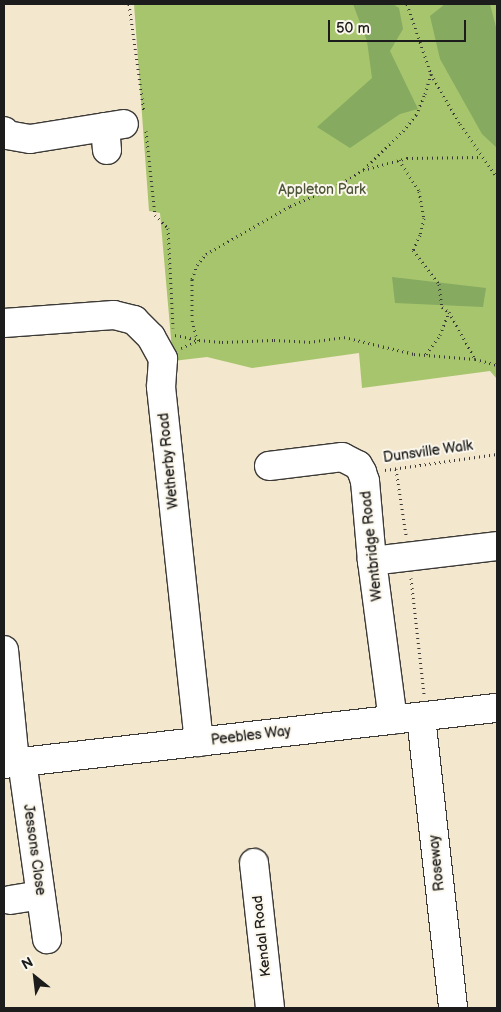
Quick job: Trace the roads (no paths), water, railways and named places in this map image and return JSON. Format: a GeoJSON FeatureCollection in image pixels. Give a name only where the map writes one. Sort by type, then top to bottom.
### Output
{"type":"FeatureCollection","features":[{"type":"Feature","properties":{"kind":"street"},"geometry":{"type":"LineString","coordinates":[[4,131],[7,135],[30,139],[125,128]]}},
{"type":"Feature","properties":{"kind":"street","name":"Wetherby Road"},"geometry":{"type":"LineString","coordinates":[[4,323],[114,315],[134,320],[151,336],[163,359],[161,387],[199,742]]}},
{"type":"Feature","properties":{"kind":"street","name":"Wentbridge Road"},"geometry":{"type":"LineString","coordinates":[[269,466],[342,456],[358,465],[362,472],[365,481],[372,561],[393,720]]}},
{"type":"Feature","properties":{"kind":"street"},"geometry":{"type":"LineString","coordinates":[[372,561],[497,546]]}},
{"type":"Feature","properties":{"kind":"street","name":"Jessons Close"},"geometry":{"type":"LineString","coordinates":[[4,650],[13,762],[41,895],[47,939]]}},
{"type":"Feature","properties":{"kind":"street","name":"Peebles Way"},"geometry":{"type":"LineString","coordinates":[[13,762],[497,708]]}},
{"type":"Feature","properties":{"kind":"street","name":"Roseway"},"geometry":{"type":"LineString","coordinates":[[423,717],[453,1008]]}},
{"type":"Feature","properties":{"kind":"street","name":"Kendal Road"},"geometry":{"type":"LineString","coordinates":[[254,863],[270,1008]]}},
{"type":"Feature","properties":{"kind":"street"},"geometry":{"type":"LineString","coordinates":[[10,900],[41,895]]}},
{"type":"Feature","properties":{"kind":"park label","name":"Appleton Park"},"geometry":{"type":"Point","coordinates":[322,190]}}]}
